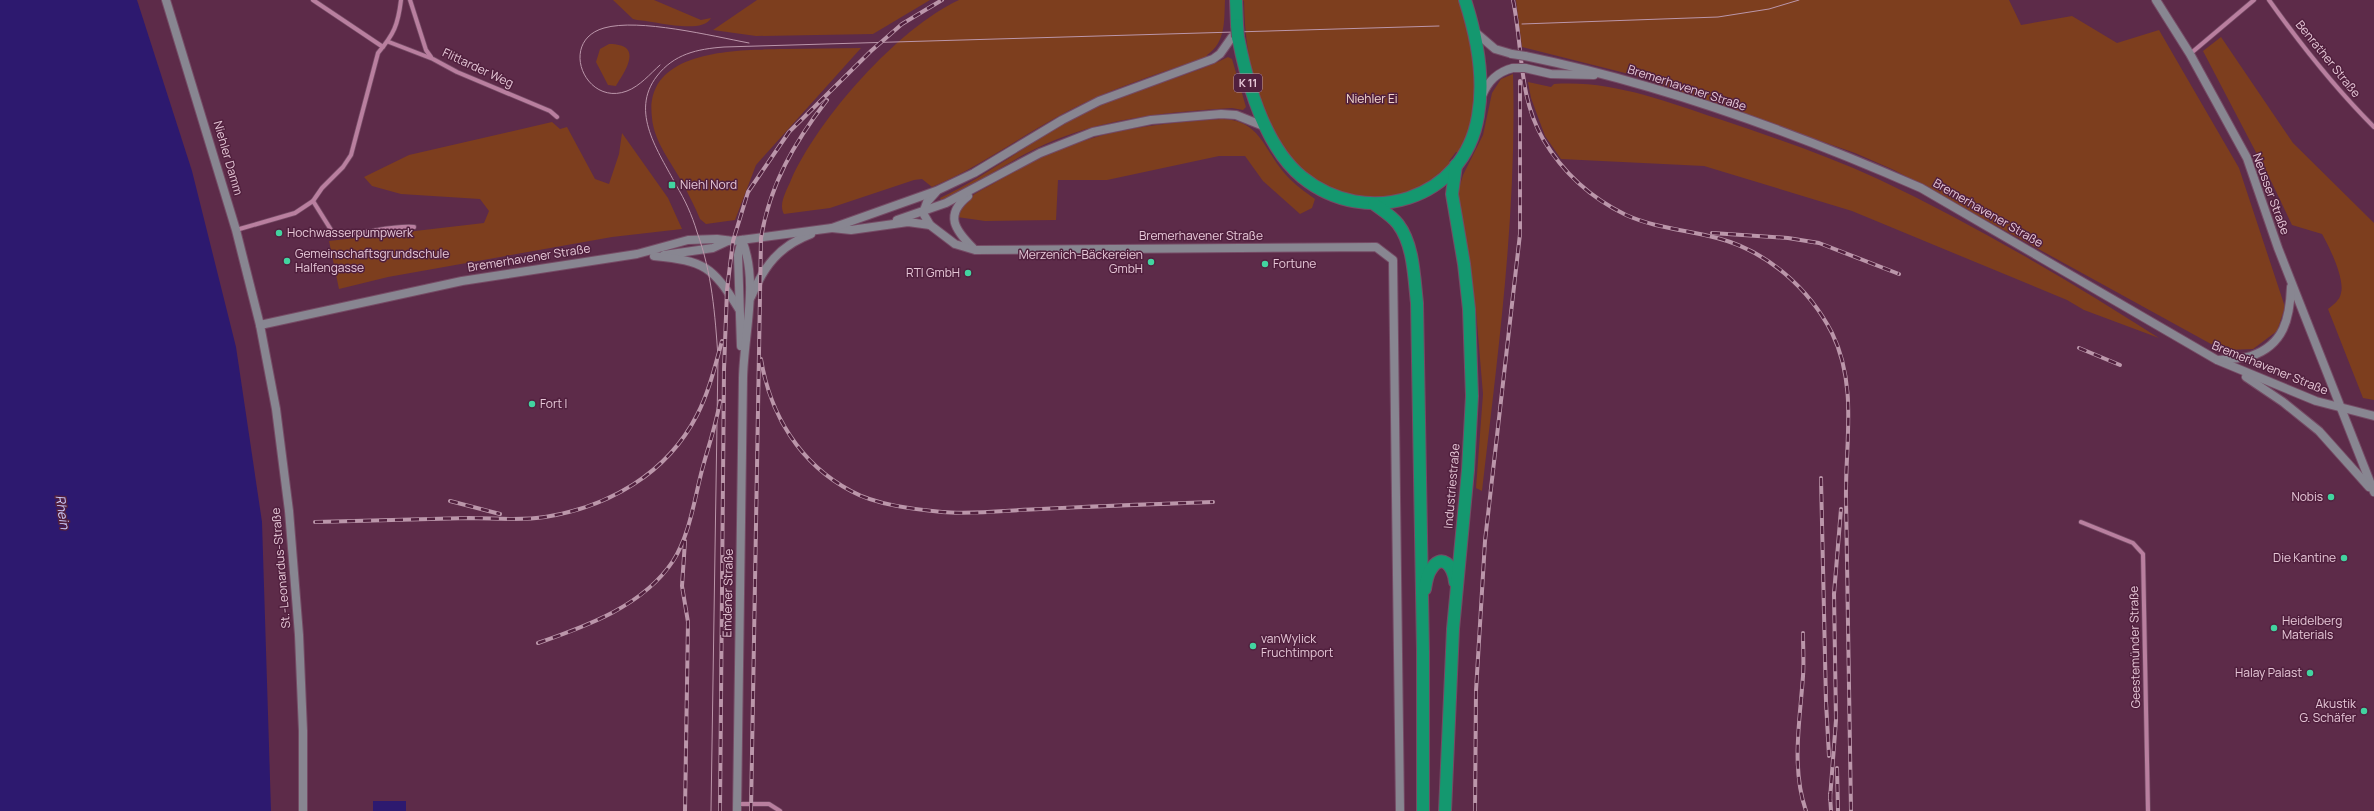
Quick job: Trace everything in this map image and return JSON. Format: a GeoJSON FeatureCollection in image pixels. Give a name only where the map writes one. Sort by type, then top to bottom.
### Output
{"type":"FeatureCollection","features":[{"type":"Feature","properties":{"kind":"highway","name":"K 11"},"geometry":{"type":"LineString","coordinates":[[1236,0],[1236,33],[1251,93],[1266,127],[1290,165],[1301,177],[1325,193],[1356,203],[1374,204],[1395,202],[1423,192],[1435,185],[1459,161],[1475,129],[1480,101],[1480,68],[1474,31],[1465,0]]}},
{"type":"Feature","properties":{"kind":"highway","name":"Industriestraße"},"geometry":{"type":"LineString","coordinates":[[1445,811],[1455,612],[1468,470],[1472,396],[1469,310],[1464,264],[1452,194],[1459,161]]}},
{"type":"Feature","properties":{"kind":"highway"},"geometry":{"type":"LineString","coordinates":[[1374,204],[1393,218],[1402,230],[1409,249],[1415,282],[1418,333],[1423,811]]}},
{"type":"Feature","properties":{"kind":"highway"},"geometry":{"type":"LineString","coordinates":[[1421,606],[1431,570],[1440,562],[1446,562],[1451,566],[1454,574],[1455,612]]}},
{"type":"Feature","properties":{"kind":"street","name":"Niehler Damm"},"geometry":{"type":"LineString","coordinates":[[166,0],[236,230],[260,325]]}},
{"type":"Feature","properties":{"kind":"street"},"geometry":{"type":"LineString","coordinates":[[313,0],[383,48]]}},
{"type":"Feature","properties":{"kind":"street"},"geometry":{"type":"LineString","coordinates":[[236,230],[295,213],[313,201],[322,188],[343,167],[351,155],[378,53],[389,42],[398,24],[400,0]]}},
{"type":"Feature","properties":{"kind":"street"},"geometry":{"type":"LineString","coordinates":[[410,0],[426,50],[432,59]]}},
{"type":"Feature","properties":{"kind":"street","name":"Neusser Straße"},"geometry":{"type":"LineString","coordinates":[[2156,0],[2190,54],[2247,158],[2291,284],[2374,492]]}},
{"type":"Feature","properties":{"kind":"street"},"geometry":{"type":"LineString","coordinates":[[2190,54],[2254,0]]}},
{"type":"Feature","properties":{"kind":"street","name":"Benrather Straße"},"geometry":{"type":"LineString","coordinates":[[2269,0],[2299,42],[2345,98],[2374,127]]}},
{"type":"Feature","properties":{"kind":"street","name":"Bremerhavener Straße"},"geometry":{"type":"LineString","coordinates":[[1474,31],[1495,49],[1648,86],[1802,139],[1921,188],[2232,368],[2316,401],[2374,416]]}},
{"type":"Feature","properties":{"kind":"street","name":"Bremerhavener Straße"},"geometry":{"type":"LineString","coordinates":[[260,325],[462,281],[637,254],[688,240],[742,240],[832,228],[936,191],[974,173],[1062,120],[1099,101],[1213,59],[1220,54],[1236,33]]}},
{"type":"Feature","properties":{"kind":"street","name":"Flittarder Weg"},"geometry":{"type":"LineString","coordinates":[[389,42],[432,59],[457,72],[550,111],[557,117]]}},
{"type":"Feature","properties":{"kind":"street","name":"Bremerhavener Straße"},"geometry":{"type":"LineString","coordinates":[[1480,101],[1490,81],[1497,75],[1513,68],[1526,68],[1570,75],[1607,75]]}},
{"type":"Feature","properties":{"kind":"street","name":"Bremerhavener Straße"},"geometry":{"type":"LineString","coordinates":[[887,224],[924,211],[977,188],[1017,164],[1064,142],[1121,125],[1221,114],[1236,115],[1266,127]]}},
{"type":"Feature","properties":{"kind":"street","name":"Bremerhavener Straße"},"geometry":{"type":"LineString","coordinates":[[975,250],[961,236],[954,220],[958,204],[977,188]]}},
{"type":"Feature","properties":{"kind":"street"},"geometry":{"type":"LineString","coordinates":[[930,226],[923,213],[927,202],[936,191]]}},
{"type":"Feature","properties":{"kind":"street"},"geometry":{"type":"LineString","coordinates":[[313,201],[332,233],[344,235],[397,226],[414,227]]}},
{"type":"Feature","properties":{"kind":"street","name":"Bremerhavener Straße"},"geometry":{"type":"LineString","coordinates":[[832,228],[851,230],[908,222],[930,226],[955,244],[975,250],[1376,247],[1393,260],[1400,811]]}},
{"type":"Feature","properties":{"kind":"street","name":"Emdener Straße"},"geometry":{"type":"LineString","coordinates":[[749,301],[759,279],[776,254],[796,241],[822,230]]}},
{"type":"Feature","properties":{"kind":"street","name":"Emdener Straße"},"geometry":{"type":"LineString","coordinates":[[737,807],[743,374],[749,301],[749,262],[742,240]]}},
{"type":"Feature","properties":{"kind":"street","name":"Emdener Straße"},"geometry":{"type":"LineString","coordinates":[[742,240],[738,256],[739,309],[743,374]]}},
{"type":"Feature","properties":{"kind":"street","name":"Bremerhavener Straße"},"geometry":{"type":"LineString","coordinates":[[637,254],[654,256],[713,248],[729,241]]}},
{"type":"Feature","properties":{"kind":"street"},"geometry":{"type":"LineString","coordinates":[[654,256],[708,268],[716,275],[739,309]]}},
{"type":"Feature","properties":{"kind":"street"},"geometry":{"type":"LineString","coordinates":[[2217,360],[2250,356],[2270,348],[2282,332],[2291,311],[2291,284]]}},
{"type":"Feature","properties":{"kind":"street","name":"St.-Leonardus-Straße"},"geometry":{"type":"LineString","coordinates":[[260,325],[276,409],[289,511],[299,634],[303,731],[303,811]]}},
{"type":"Feature","properties":{"kind":"street"},"geometry":{"type":"LineString","coordinates":[[2232,368],[2283,402],[2319,431],[2374,492]]}},
{"type":"Feature","properties":{"kind":"street","name":"Geestemünder Straße"},"geometry":{"type":"LineString","coordinates":[[2081,522],[2133,544],[2143,554],[2148,811]]}},
{"type":"Feature","properties":{"kind":"street"},"geometry":{"type":"LineString","coordinates":[[737,807],[768,804],[780,811]]}},
{"type":"Feature","properties":{"kind":"green space"},"geometry":{"type":"Polygon","coordinates":[[[613,0],[654,0],[701,20],[711,18],[706,23],[698,26],[677,26],[637,20],[633,19],[613,0]]]}},
{"type":"Feature","properties":{"kind":"green space"},"geometry":{"type":"Polygon","coordinates":[[[757,0],[930,0],[873,34],[756,36],[713,30],[757,0]]]}},
{"type":"Feature","properties":{"kind":"green space"},"geometry":{"type":"Polygon","coordinates":[[[959,0],[1225,0],[1224,23],[1221,37],[1218,44],[1207,55],[1207,57],[1136,81],[1068,111],[967,170],[932,187],[922,179],[914,180],[830,208],[784,214],[782,206],[785,193],[803,156],[820,130],[840,104],[886,53],[911,31],[935,13],[959,0]]]}},
{"type":"Feature","properties":{"kind":"green space","name":"Niehler Ei"},"geometry":{"type":"Polygon","coordinates":[[[1241,0],[1460,0],[1472,48],[1476,82],[1476,99],[1470,131],[1459,153],[1456,152],[1449,161],[1451,162],[1432,179],[1411,191],[1400,195],[1375,198],[1344,195],[1314,179],[1294,160],[1277,137],[1264,112],[1255,85],[1249,57],[1245,29],[1244,1],[1241,0]]]}},
{"type":"Feature","properties":{"kind":"green space"},"geometry":{"type":"Polygon","coordinates":[[[1516,0],[2009,0],[2021,25],[2072,16],[2117,43],[2159,30],[2239,168],[2285,307],[2277,331],[2253,349],[2227,350],[2211,344],[1894,170],[1855,153],[1633,75],[1522,47],[1516,0]]]}},
{"type":"Feature","properties":{"kind":"green space"},"geometry":{"type":"Polygon","coordinates":[[[2221,37],[2293,143],[2374,223],[2374,400],[2363,398],[2328,309],[2339,298],[2342,287],[2339,271],[2328,246],[2322,234],[2292,225],[2272,183],[2203,51],[2221,37]]]}},
{"type":"Feature","properties":{"kind":"green space"},"geometry":{"type":"Polygon","coordinates":[[[609,44],[620,45],[626,48],[629,53],[627,66],[616,86],[608,85],[596,62],[600,49],[609,44]]]}},
{"type":"Feature","properties":{"kind":"green space"},"geometry":{"type":"Polygon","coordinates":[[[861,48],[756,165],[735,220],[706,224],[700,219],[679,176],[664,152],[653,127],[653,95],[663,78],[678,66],[698,58],[720,53],[766,49],[861,48]]]}},
{"type":"Feature","properties":{"kind":"green space"},"geometry":{"type":"Polygon","coordinates":[[[1228,57],[1232,59],[1246,107],[1243,110],[1232,108],[1164,114],[1120,121],[1076,132],[1017,158],[956,194],[941,200],[940,198],[977,178],[1048,133],[1084,113],[1119,97],[1192,72],[1228,57]]]}},
{"type":"Feature","properties":{"kind":"green space"},"geometry":{"type":"Polygon","coordinates":[[[1513,74],[1512,178],[1509,231],[1500,335],[1482,491],[1476,488],[1483,394],[1476,311],[1458,192],[1463,175],[1483,135],[1492,93],[1501,79],[1513,74]]]}},
{"type":"Feature","properties":{"kind":"green space"},"geometry":{"type":"Polygon","coordinates":[[[1528,82],[1551,87],[1554,84],[1597,85],[1638,93],[1678,105],[1839,162],[1878,179],[1986,234],[2056,274],[2159,338],[2084,310],[2067,300],[1852,211],[1704,166],[1561,159],[1545,136],[1531,98],[1528,82]]]}},
{"type":"Feature","properties":{"kind":"green space"},"geometry":{"type":"Polygon","coordinates":[[[1222,119],[1235,121],[1254,131],[1286,175],[1296,185],[1315,199],[1312,208],[1300,214],[1263,181],[1245,156],[1219,156],[1107,180],[1058,180],[1056,220],[985,221],[957,217],[959,210],[967,200],[978,192],[1025,166],[1078,143],[1131,129],[1189,121],[1222,119]]]}},
{"type":"Feature","properties":{"kind":"green space"},"geometry":{"type":"Polygon","coordinates":[[[552,122],[560,129],[567,127],[595,179],[609,184],[619,154],[622,133],[668,198],[682,229],[612,237],[388,277],[339,289],[329,241],[484,223],[489,211],[480,199],[401,194],[372,186],[364,177],[409,155],[552,122]]]}},
{"type":"Feature","properties":{"kind":"water","name":"Rhein"},"geometry":{"type":"Polygon","coordinates":[[[0,0],[137,0],[192,171],[236,347],[262,522],[271,811],[0,811],[0,0]]]}},
{"type":"Feature","properties":{"kind":"water"},"geometry":{"type":"Polygon","coordinates":[[[373,801],[406,801],[406,811],[373,811],[373,801]]]}},
{"type":"Feature","properties":{"kind":"tram line"},"geometry":{"type":"LineString","coordinates":[[1522,24],[1718,17],[1769,9],[1799,0]]}},
{"type":"Feature","properties":{"kind":"tram line"},"geometry":{"type":"LineString","coordinates":[[660,65],[645,80],[632,89],[612,93],[599,90],[589,82],[582,70],[580,58],[582,46],[590,35],[604,28],[619,25],[676,29],[749,43]]}},
{"type":"Feature","properties":{"kind":"tram line"},"geometry":{"type":"LineString","coordinates":[[711,811],[718,357],[716,325],[706,263],[693,220],[655,146],[646,118],[646,104],[649,90],[657,76],[671,62],[687,54],[705,49],[724,47],[1439,26]]}},
{"type":"Feature","properties":{"kind":"railway"},"geometry":{"type":"LineString","coordinates":[[720,811],[724,369],[727,290],[733,241],[748,192],[789,132],[871,51],[902,24],[942,0]]}},
{"type":"Feature","properties":{"kind":"railway"},"geometry":{"type":"LineString","coordinates":[[1513,0],[1522,71],[1529,106],[1543,139],[1559,163],[1569,174],[1601,201],[1626,215],[1648,223],[1717,238],[1753,252],[1785,274],[1799,287],[1823,317],[1832,333],[1840,353],[1848,394],[1846,499],[1851,811]]}},
{"type":"Feature","properties":{"kind":"railway"},"geometry":{"type":"LineString","coordinates":[[1475,811],[1476,691],[1485,541],[1520,234],[1520,81]]}},
{"type":"Feature","properties":{"kind":"railway"},"geometry":{"type":"LineString","coordinates":[[751,811],[761,238],[770,200],[785,165],[804,132],[827,100]]}},
{"type":"Feature","properties":{"kind":"railway"},"geometry":{"type":"LineString","coordinates":[[1712,233],[1788,238],[1819,243],[1899,274]]}},
{"type":"Feature","properties":{"kind":"railway"},"geometry":{"type":"LineString","coordinates":[[315,522],[469,518],[536,518],[568,512],[613,496],[652,471],[684,436],[697,415],[705,397],[722,341]]}},
{"type":"Feature","properties":{"kind":"railway"},"geometry":{"type":"LineString","coordinates":[[2079,348],[2120,365]]}},
{"type":"Feature","properties":{"kind":"railway"},"geometry":{"type":"LineString","coordinates":[[761,359],[765,380],[780,418],[790,436],[802,452],[833,480],[851,491],[872,500],[895,506],[954,513],[1213,502]]}},
{"type":"Feature","properties":{"kind":"railway"},"geometry":{"type":"LineString","coordinates":[[538,643],[576,629],[613,612],[630,602],[661,577],[679,551],[687,530],[720,401]]}},
{"type":"Feature","properties":{"kind":"railway"},"geometry":{"type":"LineString","coordinates":[[1821,478],[1826,702],[1829,756]]}},
{"type":"Feature","properties":{"kind":"railway"},"geometry":{"type":"LineString","coordinates":[[450,501],[500,514]]}},
{"type":"Feature","properties":{"kind":"railway"},"geometry":{"type":"LineString","coordinates":[[1830,799],[1836,720],[1834,594],[1841,509]]}},
{"type":"Feature","properties":{"kind":"railway"},"geometry":{"type":"LineString","coordinates":[[685,541],[682,586],[688,622],[685,811]]}},
{"type":"Feature","properties":{"kind":"railway"},"geometry":{"type":"LineString","coordinates":[[1803,633],[1803,671],[1798,761],[1801,795],[1806,811]]}},
{"type":"Feature","properties":{"kind":"railway"},"geometry":{"type":"LineString","coordinates":[[1837,768],[1838,811]]}},
{"type":"Feature","properties":{"kind":"railway"},"geometry":{"type":"LineString","coordinates":[[1830,794],[1831,811]]}},
{"type":"Feature","properties":{"kind":"place","name":"Niehl Nord"},"geometry":{"type":"Point","coordinates":[672,185]}},
{"type":"Feature","properties":{"kind":"place","name":"Hochwasserpumpwerk"},"geometry":{"type":"Point","coordinates":[279,233]}},
{"type":"Feature","properties":{"kind":"place","name":"Gemeinschaftsgrundschule Halfengasse"},"geometry":{"type":"Point","coordinates":[287,261]}},
{"type":"Feature","properties":{"kind":"place","name":"Merzenich-Bäckereien GmbH"},"geometry":{"type":"Point","coordinates":[1151,262]}},
{"type":"Feature","properties":{"kind":"place","name":"Fortune"},"geometry":{"type":"Point","coordinates":[1265,264]}},
{"type":"Feature","properties":{"kind":"place","name":"RTI GmbH"},"geometry":{"type":"Point","coordinates":[968,273]}},
{"type":"Feature","properties":{"kind":"place","name":"Fort I"},"geometry":{"type":"Point","coordinates":[532,404]}},
{"type":"Feature","properties":{"kind":"place","name":"Nobis"},"geometry":{"type":"Point","coordinates":[2331,497]}},
{"type":"Feature","properties":{"kind":"place","name":"Die Kantine"},"geometry":{"type":"Point","coordinates":[2344,558]}},
{"type":"Feature","properties":{"kind":"place","name":"Heidelberg Materials"},"geometry":{"type":"Point","coordinates":[2274,628]}},
{"type":"Feature","properties":{"kind":"place","name":"vanWylick Fruchtimport"},"geometry":{"type":"Point","coordinates":[1253,646]}},
{"type":"Feature","properties":{"kind":"place","name":"Halay Palast"},"geometry":{"type":"Point","coordinates":[2310,673]}},
{"type":"Feature","properties":{"kind":"place","name":"Akustik G. Schäfer"},"geometry":{"type":"Point","coordinates":[2364,711]}}]}
